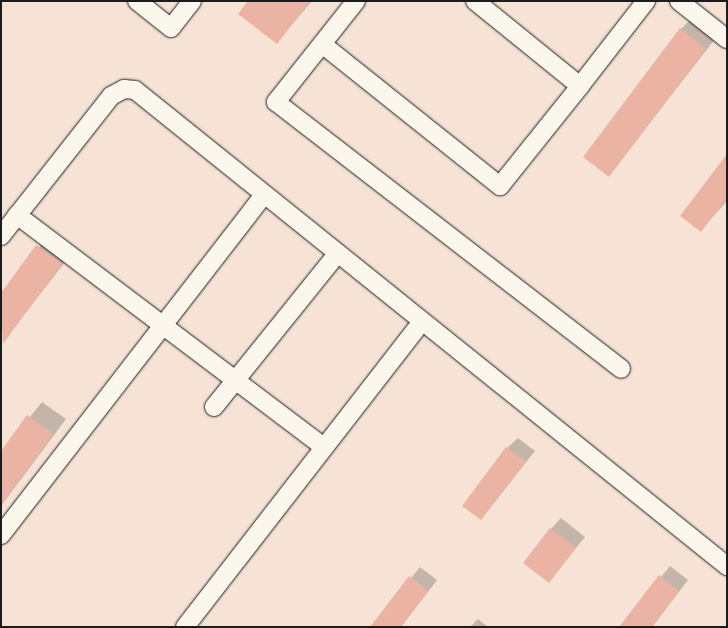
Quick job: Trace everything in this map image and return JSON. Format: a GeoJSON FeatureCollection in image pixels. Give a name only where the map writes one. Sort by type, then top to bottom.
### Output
{"type":"FeatureCollection","features":[{"type":"Feature","properties":{"kind":"lane"},"geometry":{"type":"LineString","coordinates":[[137,1],[171,28],[192,1]]}},
{"type":"Feature","properties":{"kind":"lane"},"geometry":{"type":"LineString","coordinates":[[356,1],[276,102],[621,369]]}},
{"type":"Feature","properties":{"kind":"lane"},"geometry":{"type":"LineString","coordinates":[[475,1],[580,86]]}},
{"type":"Feature","properties":{"kind":"lane"},"geometry":{"type":"LineString","coordinates":[[322,44],[500,186],[646,1]]}},
{"type":"Feature","properties":{"kind":"lane"},"geometry":{"type":"LineString","coordinates":[[680,1],[727,39]]}},
{"type":"Feature","properties":{"kind":"lane"},"geometry":{"type":"LineString","coordinates":[[1,236],[111,96],[124,89],[135,90],[336,255],[727,566]]}},
{"type":"Feature","properties":{"kind":"lane"},"geometry":{"type":"LineString","coordinates":[[1,535],[162,324],[263,196]]}},
{"type":"Feature","properties":{"kind":"lane"},"geometry":{"type":"LineString","coordinates":[[18,215],[324,447]]}},
{"type":"Feature","properties":{"kind":"lane"},"geometry":{"type":"LineString","coordinates":[[214,407],[336,255]]}},
{"type":"Feature","properties":{"kind":"lane"},"geometry":{"type":"LineString","coordinates":[[185,627],[421,323]]}},
{"type":"Feature","properties":{"kind":"building"},"geometry":{"type":"Polygon","coordinates":[[[248,1],[310,1],[277,44],[238,14],[248,1]]]}},
{"type":"Feature","properties":{"kind":"building"},"geometry":{"type":"Polygon","coordinates":[[[680,28],[706,49],[609,177],[583,157],[680,28]]]}},
{"type":"Feature","properties":{"kind":"building"},"geometry":{"type":"Polygon","coordinates":[[[727,154],[727,198],[701,232],[680,216],[727,154]]]}},
{"type":"Feature","properties":{"kind":"building"},"geometry":{"type":"Polygon","coordinates":[[[36,245],[62,263],[3,344],[1,293],[36,245]]]}},
{"type":"Feature","properties":{"kind":"building"},"geometry":{"type":"Polygon","coordinates":[[[27,415],[53,434],[1,505],[1,451],[27,415]]]}},
{"type":"Feature","properties":{"kind":"building"},"geometry":{"type":"Polygon","coordinates":[[[506,447],[526,462],[481,520],[462,506],[506,447]]]}},
{"type":"Feature","properties":{"kind":"building"},"geometry":{"type":"Polygon","coordinates":[[[550,528],[576,548],[549,583],[523,563],[550,528]]]}},
{"type":"Feature","properties":{"kind":"building"},"geometry":{"type":"Polygon","coordinates":[[[659,575],[679,591],[651,627],[619,627],[659,575]]]}},
{"type":"Feature","properties":{"kind":"building"},"geometry":{"type":"Polygon","coordinates":[[[409,576],[428,591],[400,627],[370,627],[409,576]]]}}]}
